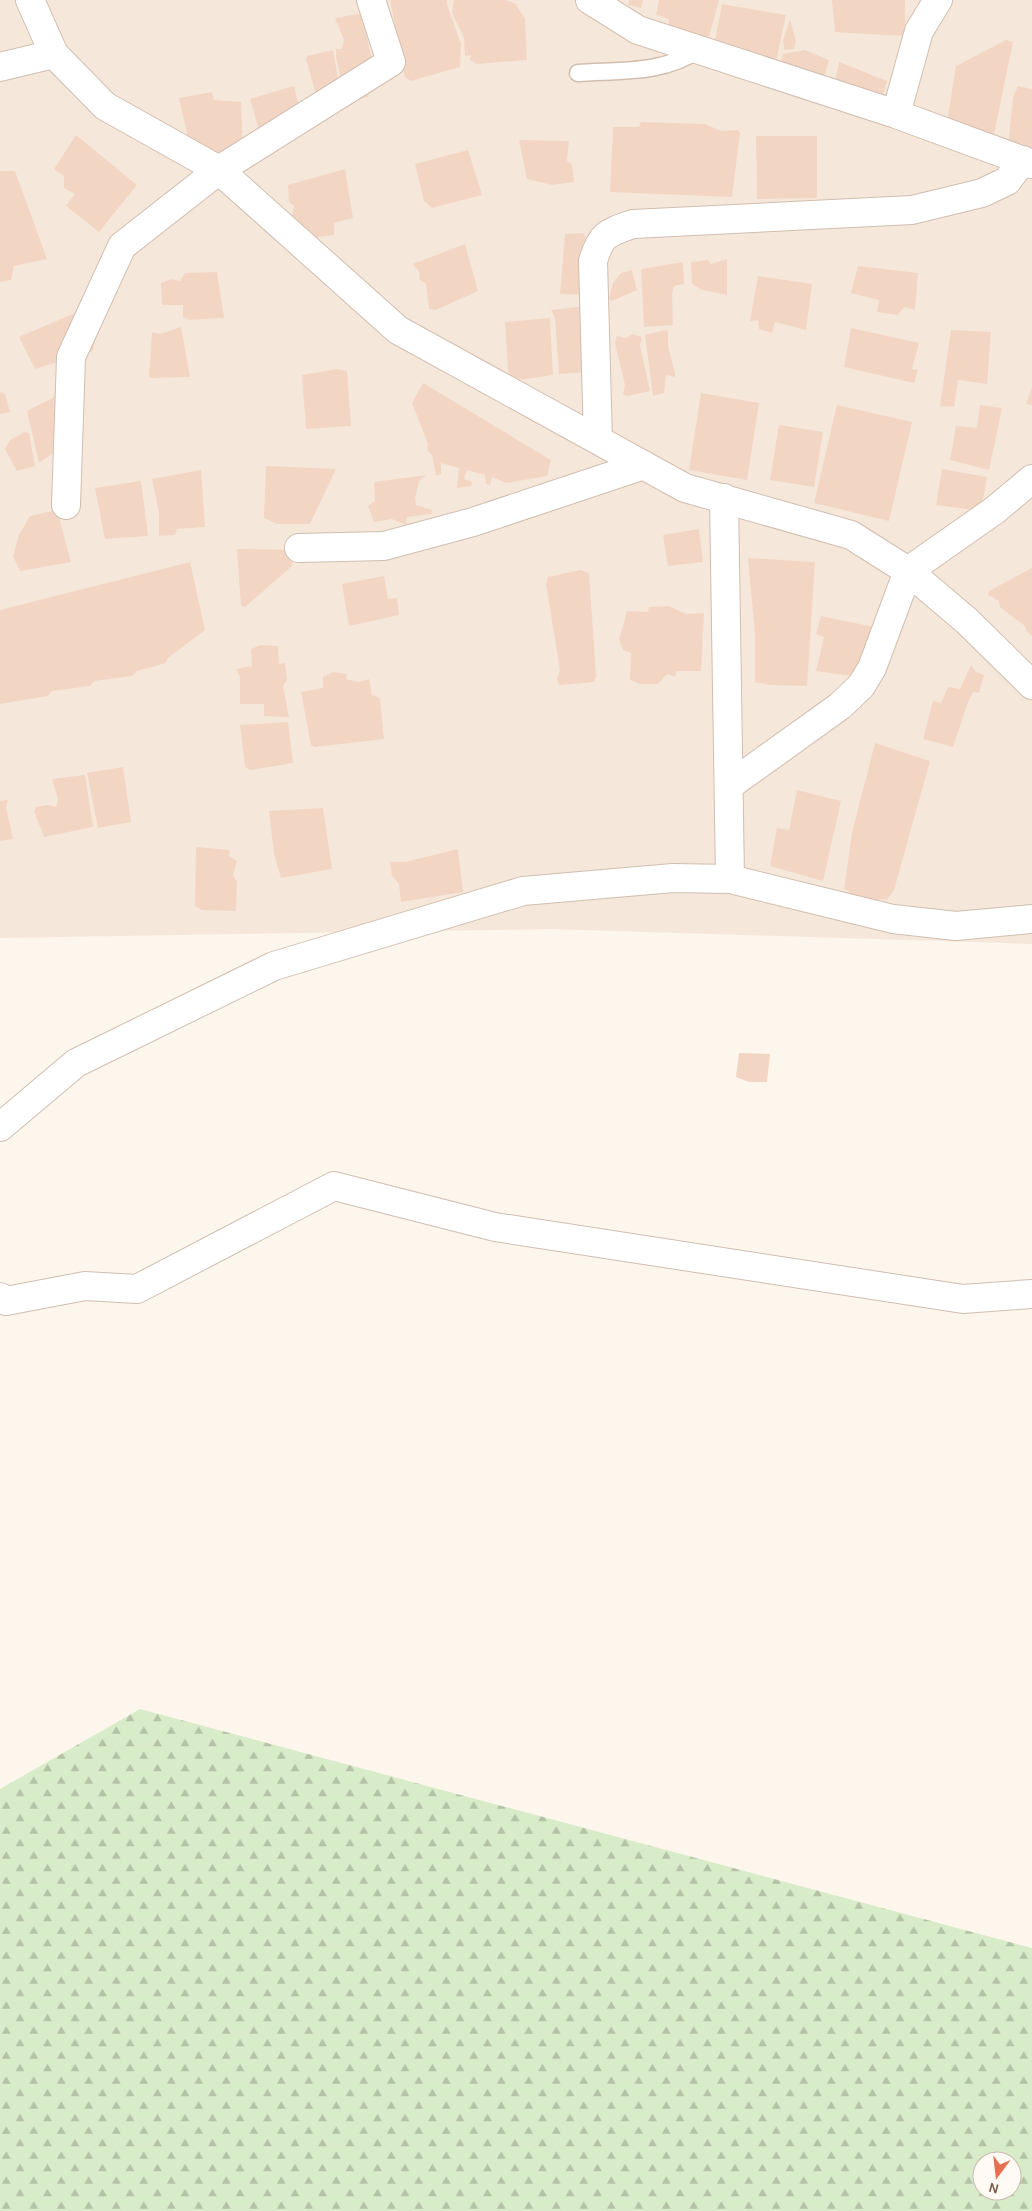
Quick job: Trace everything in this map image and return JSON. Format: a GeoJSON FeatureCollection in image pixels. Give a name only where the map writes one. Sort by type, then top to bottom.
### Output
{"type":"FeatureCollection","features":[{"type":"Feature","properties":{"kind":"street"},"geometry":{"type":"LineString","coordinates":[[30,0],[54,54],[105,106],[219,170],[398,330],[685,488],[851,535],[908,571],[966,621],[1032,685]]}},
{"type":"Feature","properties":{"kind":"street"},"geometry":{"type":"LineString","coordinates":[[66,505],[71,357],[122,246],[219,170],[391,62],[372,0]]}},
{"type":"Feature","properties":{"kind":"street"},"geometry":{"type":"LineString","coordinates":[[590,0],[638,30],[896,114],[1027,162],[1007,180],[982,192],[912,210],[633,224],[608,232],[598,243],[593,261],[598,440]]}},
{"type":"Feature","properties":{"kind":"street"},"geometry":{"type":"LineString","coordinates":[[896,114],[919,31],[938,0]]}},
{"type":"Feature","properties":{"kind":"street"},"geometry":{"type":"LineString","coordinates":[[0,67],[54,54]]}},
{"type":"Feature","properties":{"kind":"street"},"geometry":{"type":"LineString","coordinates":[[300,548],[384,546],[473,522],[644,465]]}},
{"type":"Feature","properties":{"kind":"street"},"geometry":{"type":"LineString","coordinates":[[730,785],[840,706],[861,686],[872,668],[908,571],[996,510],[1032,479]]}},
{"type":"Feature","properties":{"kind":"street"},"geometry":{"type":"LineString","coordinates":[[724,498],[730,879]]}},
{"type":"Feature","properties":{"kind":"street"},"geometry":{"type":"LineString","coordinates":[[0,1127],[76,1063],[274,966],[524,892],[673,878],[730,879],[893,919],[956,926],[1032,919]]}},
{"type":"Feature","properties":{"kind":"street"},"geometry":{"type":"LineString","coordinates":[[0,1297],[6,1301],[85,1286],[137,1289],[334,1186],[495,1227],[963,1299],[1032,1294]]}},
{"type":"Feature","properties":{"kind":"lane"},"geometry":{"type":"LineString","coordinates":[[578,73],[656,66],[685,59],[697,50]]}},
{"type":"Feature","properties":{"kind":"shaded area"},"geometry":{"type":"Polygon","coordinates":[[[0,0],[1032,0],[1032,944],[551,929],[0,938],[0,0]]]}},
{"type":"Feature","properties":{"kind":"green space"},"geometry":{"type":"Polygon","coordinates":[[[140,1709],[1032,1948],[1032,2211],[0,2211],[0,1789],[140,1709]]]}},
{"type":"Feature","properties":{"kind":"building"},"geometry":{"type":"Polygon","coordinates":[[[390,0],[447,0],[461,44],[460,67],[411,81],[405,77],[390,0]]]}},
{"type":"Feature","properties":{"kind":"building"},"geometry":{"type":"Polygon","coordinates":[[[454,0],[506,0],[516,4],[525,19],[527,60],[477,64],[470,60],[471,55],[465,56],[464,38],[452,13],[454,0]]]}},
{"type":"Feature","properties":{"kind":"building"},"geometry":{"type":"Polygon","coordinates":[[[629,0],[643,0],[641,8],[628,5],[629,0]]]}},
{"type":"Feature","properties":{"kind":"building"},"geometry":{"type":"Polygon","coordinates":[[[659,0],[719,0],[707,44],[668,27],[669,19],[656,15],[659,0]]]}},
{"type":"Feature","properties":{"kind":"building"},"geometry":{"type":"Polygon","coordinates":[[[832,0],[905,0],[905,36],[835,32],[832,0]]]}},
{"type":"Feature","properties":{"kind":"building"},"geometry":{"type":"Polygon","coordinates":[[[722,4],[786,15],[774,71],[713,52],[722,4]]]}},
{"type":"Feature","properties":{"kind":"building"},"geometry":{"type":"Polygon","coordinates":[[[362,15],[377,83],[367,97],[347,103],[336,58],[336,49],[342,49],[344,40],[335,18],[362,15]]]}},
{"type":"Feature","properties":{"kind":"building"},"geometry":{"type":"Polygon","coordinates":[[[790,19],[796,42],[794,49],[784,50],[783,40],[790,19]]]}},
{"type":"Feature","properties":{"kind":"building"},"geometry":{"type":"Polygon","coordinates":[[[1006,40],[1013,42],[992,144],[946,129],[956,66],[1006,40]]]}},
{"type":"Feature","properties":{"kind":"building"},"geometry":{"type":"Polygon","coordinates":[[[333,50],[342,102],[320,109],[306,59],[307,56],[333,50]]]}},
{"type":"Feature","properties":{"kind":"building"},"geometry":{"type":"Polygon","coordinates":[[[805,50],[829,60],[821,86],[778,72],[783,54],[805,50]]]}},
{"type":"Feature","properties":{"kind":"building"},"geometry":{"type":"Polygon","coordinates":[[[839,62],[887,81],[881,102],[833,93],[839,62]]]}},
{"type":"Feature","properties":{"kind":"building"},"geometry":{"type":"Polygon","coordinates":[[[294,86],[304,129],[259,130],[250,99],[294,86]]]}},
{"type":"Feature","properties":{"kind":"building"},"geometry":{"type":"Polygon","coordinates":[[[1018,86],[1032,89],[1032,156],[1008,148],[1013,97],[1018,86]]]}},
{"type":"Feature","properties":{"kind":"building"},"geometry":{"type":"Polygon","coordinates":[[[212,92],[214,100],[241,102],[243,150],[231,150],[190,163],[189,142],[179,98],[212,92]]]}},
{"type":"Feature","properties":{"kind":"building"},"geometry":{"type":"Polygon","coordinates":[[[641,122],[705,124],[721,131],[738,130],[740,133],[732,197],[610,192],[613,127],[639,127],[641,122]]]}},
{"type":"Feature","properties":{"kind":"building"},"geometry":{"type":"Polygon","coordinates":[[[76,135],[137,185],[99,232],[66,206],[75,194],[64,188],[64,176],[54,169],[76,135]]]}},
{"type":"Feature","properties":{"kind":"building"},"geometry":{"type":"Polygon","coordinates":[[[756,136],[817,136],[817,198],[757,199],[756,136]]]}},
{"type":"Feature","properties":{"kind":"building"},"geometry":{"type":"Polygon","coordinates":[[[519,140],[569,141],[567,161],[572,165],[574,182],[552,185],[527,179],[519,140]]]}},
{"type":"Feature","properties":{"kind":"building"},"geometry":{"type":"Polygon","coordinates":[[[468,150],[482,195],[432,208],[424,201],[415,164],[468,150]]]}},
{"type":"Feature","properties":{"kind":"building"},"geometry":{"type":"Polygon","coordinates":[[[345,169],[353,218],[334,223],[334,235],[310,238],[312,232],[305,230],[291,220],[294,206],[289,202],[288,185],[345,169]]]}},
{"type":"Feature","properties":{"kind":"building"},"geometry":{"type":"Polygon","coordinates":[[[0,171],[15,171],[47,259],[14,266],[11,280],[0,282],[0,171]]]}},
{"type":"Feature","properties":{"kind":"building"},"geometry":{"type":"Polygon","coordinates":[[[584,233],[591,257],[583,295],[560,294],[565,234],[584,233]]]}},
{"type":"Feature","properties":{"kind":"building"},"geometry":{"type":"Polygon","coordinates":[[[465,244],[478,291],[436,310],[429,309],[426,284],[419,279],[420,273],[413,264],[465,244]]]}},
{"type":"Feature","properties":{"kind":"building"},"geometry":{"type":"Polygon","coordinates":[[[727,259],[727,295],[702,290],[692,284],[691,262],[708,260],[711,264],[727,259]]]}},
{"type":"Feature","properties":{"kind":"building"},"geometry":{"type":"Polygon","coordinates":[[[683,262],[684,284],[674,286],[672,294],[673,325],[644,327],[641,269],[683,262]]]}},
{"type":"Feature","properties":{"kind":"building"},"geometry":{"type":"Polygon","coordinates":[[[858,266],[918,273],[915,310],[904,307],[898,315],[877,312],[879,300],[851,293],[858,266]]]}},
{"type":"Feature","properties":{"kind":"building"},"geometry":{"type":"Polygon","coordinates":[[[632,270],[637,290],[612,301],[609,299],[613,283],[621,273],[632,270]]]}},
{"type":"Feature","properties":{"kind":"building"},"geometry":{"type":"Polygon","coordinates":[[[217,272],[224,318],[190,320],[183,317],[183,305],[162,305],[161,283],[171,279],[180,281],[185,273],[217,272]]]}},
{"type":"Feature","properties":{"kind":"building"},"geometry":{"type":"Polygon","coordinates":[[[758,276],[812,284],[806,330],[775,322],[772,333],[759,329],[758,320],[750,321],[758,276]]]}},
{"type":"Feature","properties":{"kind":"building"},"geometry":{"type":"Polygon","coordinates":[[[586,306],[590,372],[559,374],[555,318],[551,310],[586,306]]]}},
{"type":"Feature","properties":{"kind":"building"},"geometry":{"type":"Polygon","coordinates":[[[82,310],[95,341],[93,351],[35,369],[19,337],[82,310]]]}},
{"type":"Feature","properties":{"kind":"building"},"geometry":{"type":"Polygon","coordinates":[[[550,318],[553,375],[512,381],[508,370],[505,322],[550,318]]]}},
{"type":"Feature","properties":{"kind":"building"},"geometry":{"type":"Polygon","coordinates":[[[181,327],[190,377],[149,378],[152,332],[160,334],[181,327]]]}},
{"type":"Feature","properties":{"kind":"building"},"geometry":{"type":"Polygon","coordinates":[[[851,328],[919,343],[912,369],[918,370],[914,383],[844,367],[851,328]]]}},
{"type":"Feature","properties":{"kind":"building"},"geometry":{"type":"Polygon","coordinates":[[[664,330],[668,331],[668,346],[675,377],[666,375],[664,393],[653,396],[645,335],[664,330]]]}},
{"type":"Feature","properties":{"kind":"building"},"geometry":{"type":"Polygon","coordinates":[[[951,330],[991,332],[987,384],[958,380],[954,407],[940,406],[951,330]]]}},
{"type":"Feature","properties":{"kind":"building"},"geometry":{"type":"Polygon","coordinates":[[[633,334],[642,337],[640,345],[650,391],[627,396],[623,394],[625,385],[615,343],[617,336],[626,338],[633,334]]]}},
{"type":"Feature","properties":{"kind":"building"},"geometry":{"type":"Polygon","coordinates":[[[337,369],[347,371],[351,426],[306,429],[302,375],[337,369]]]}},
{"type":"Feature","properties":{"kind":"building"},"geometry":{"type":"Polygon","coordinates":[[[423,383],[551,460],[547,476],[506,483],[492,477],[490,485],[486,484],[485,475],[467,470],[464,479],[472,482],[471,486],[457,488],[459,468],[441,463],[441,474],[436,476],[432,455],[427,450],[428,444],[412,403],[423,383]]]}},
{"type":"Feature","properties":{"kind":"building"},"geometry":{"type":"Polygon","coordinates":[[[1032,387],[1032,405],[1026,404],[1032,387]]]}},
{"type":"Feature","properties":{"kind":"building"},"geometry":{"type":"Polygon","coordinates":[[[66,391],[69,442],[39,463],[27,411],[66,391]]]}},
{"type":"Feature","properties":{"kind":"building"},"geometry":{"type":"Polygon","coordinates":[[[0,392],[5,394],[10,412],[0,414],[0,392]]]}},
{"type":"Feature","properties":{"kind":"building"},"geometry":{"type":"Polygon","coordinates":[[[701,393],[759,403],[747,480],[689,470],[701,393]]]}},
{"type":"Feature","properties":{"kind":"building"},"geometry":{"type":"Polygon","coordinates":[[[837,405],[912,422],[889,521],[814,503],[837,405]]]}},
{"type":"Feature","properties":{"kind":"building"},"geometry":{"type":"Polygon","coordinates":[[[980,405],[1002,408],[989,470],[950,460],[956,426],[977,428],[980,405]]]}},
{"type":"Feature","properties":{"kind":"building"},"geometry":{"type":"Polygon","coordinates":[[[779,425],[823,432],[814,487],[770,480],[779,425]]]}},
{"type":"Feature","properties":{"kind":"building"},"geometry":{"type":"Polygon","coordinates":[[[25,432],[29,433],[35,466],[17,471],[5,449],[10,440],[25,432]]]}},
{"type":"Feature","properties":{"kind":"building"},"geometry":{"type":"Polygon","coordinates":[[[266,466],[336,469],[310,524],[277,524],[264,518],[266,466]]]}},
{"type":"Feature","properties":{"kind":"building"},"geometry":{"type":"Polygon","coordinates":[[[942,469],[987,477],[981,511],[936,505],[942,469]]]}},
{"type":"Feature","properties":{"kind":"building"},"geometry":{"type":"Polygon","coordinates":[[[201,470],[205,527],[177,529],[175,535],[159,536],[159,512],[152,479],[201,470]]]}},
{"type":"Feature","properties":{"kind":"building"},"geometry":{"type":"Polygon","coordinates":[[[426,475],[419,481],[415,498],[416,505],[432,510],[431,514],[407,517],[406,525],[392,519],[374,522],[368,506],[375,501],[374,482],[426,475]]]}},
{"type":"Feature","properties":{"kind":"building"},"geometry":{"type":"Polygon","coordinates":[[[141,481],[148,536],[105,539],[95,488],[141,481]]]}},
{"type":"Feature","properties":{"kind":"building"},"geometry":{"type":"Polygon","coordinates":[[[57,510],[71,562],[20,571],[13,556],[19,535],[30,516],[57,510]]]}},
{"type":"Feature","properties":{"kind":"building"},"geometry":{"type":"Polygon","coordinates":[[[699,529],[703,562],[668,566],[663,535],[699,529]]]}},
{"type":"Feature","properties":{"kind":"building"},"geometry":{"type":"Polygon","coordinates":[[[237,549],[294,550],[292,566],[245,607],[241,606],[237,549]]]}},
{"type":"Feature","properties":{"kind":"building"},"geometry":{"type":"Polygon","coordinates":[[[748,558],[815,562],[807,686],[770,685],[755,682],[755,634],[748,558]]]}},
{"type":"Feature","properties":{"kind":"building"},"geometry":{"type":"Polygon","coordinates":[[[190,562],[205,630],[168,658],[166,663],[137,671],[132,676],[94,681],[90,686],[52,691],[48,696],[0,704],[0,610],[190,562]]]}},
{"type":"Feature","properties":{"kind":"building"},"geometry":{"type":"Polygon","coordinates":[[[1032,568],[1032,636],[1027,632],[1025,626],[1000,607],[999,601],[988,595],[989,591],[1032,568]]]}},
{"type":"Feature","properties":{"kind":"building"},"geometry":{"type":"Polygon","coordinates":[[[580,570],[589,573],[596,676],[594,682],[559,685],[557,679],[560,670],[546,584],[548,577],[580,570]]]}},
{"type":"Feature","properties":{"kind":"building"},"geometry":{"type":"Polygon","coordinates":[[[384,576],[388,599],[397,598],[399,615],[349,626],[342,584],[384,576]]]}},
{"type":"Feature","properties":{"kind":"building"},"geometry":{"type":"Polygon","coordinates":[[[668,606],[687,614],[704,613],[701,671],[677,671],[675,677],[667,674],[658,684],[640,684],[630,680],[631,653],[623,650],[619,640],[627,611],[648,612],[649,607],[668,606]]]}},
{"type":"Feature","properties":{"kind":"building"},"geometry":{"type":"Polygon","coordinates":[[[821,616],[874,627],[864,678],[816,671],[824,637],[816,634],[821,616]]]}},
{"type":"Feature","properties":{"kind":"building"},"geometry":{"type":"Polygon","coordinates":[[[261,645],[278,646],[279,664],[285,663],[287,680],[283,686],[289,717],[264,716],[264,704],[240,704],[240,677],[236,669],[252,666],[251,649],[261,645]]]}},
{"type":"Feature","properties":{"kind":"building"},"geometry":{"type":"Polygon","coordinates":[[[971,665],[976,672],[984,675],[979,693],[973,692],[968,702],[953,747],[923,739],[933,701],[941,703],[948,687],[960,689],[971,665]]]}},
{"type":"Feature","properties":{"kind":"building"},"geometry":{"type":"Polygon","coordinates":[[[333,672],[347,674],[346,679],[358,682],[369,679],[372,695],[380,698],[384,739],[315,747],[311,745],[301,692],[323,688],[323,677],[333,672]]]}},
{"type":"Feature","properties":{"kind":"building"},"geometry":{"type":"Polygon","coordinates":[[[288,722],[293,763],[251,770],[245,767],[240,725],[288,722]]]}},
{"type":"Feature","properties":{"kind":"building"},"geometry":{"type":"Polygon","coordinates":[[[875,743],[930,761],[894,890],[887,900],[879,899],[876,907],[848,897],[849,891],[844,889],[852,833],[875,743]]]}},
{"type":"Feature","properties":{"kind":"building"},"geometry":{"type":"Polygon","coordinates":[[[123,767],[131,822],[98,828],[87,773],[123,767]]]}},
{"type":"Feature","properties":{"kind":"building"},"geometry":{"type":"Polygon","coordinates":[[[85,775],[93,827],[44,837],[34,811],[36,807],[48,805],[56,807],[58,799],[52,779],[85,775]]]}},
{"type":"Feature","properties":{"kind":"building"},"geometry":{"type":"Polygon","coordinates":[[[797,790],[841,801],[823,881],[770,866],[777,828],[789,830],[797,790]]]}},
{"type":"Feature","properties":{"kind":"building"},"geometry":{"type":"Polygon","coordinates":[[[8,800],[6,808],[13,839],[0,841],[0,801],[8,800]]]}},
{"type":"Feature","properties":{"kind":"building"},"geometry":{"type":"Polygon","coordinates":[[[323,808],[332,869],[281,878],[274,854],[269,811],[323,808]]]}},
{"type":"Feature","properties":{"kind":"building"},"geometry":{"type":"Polygon","coordinates":[[[196,847],[230,850],[229,856],[237,861],[233,875],[237,882],[236,911],[202,910],[195,906],[196,847]]]}},
{"type":"Feature","properties":{"kind":"building"},"geometry":{"type":"Polygon","coordinates":[[[458,849],[463,892],[401,902],[399,884],[392,876],[390,862],[405,862],[458,849]]]}},
{"type":"Feature","properties":{"kind":"building"},"geometry":{"type":"Polygon","coordinates":[[[739,1053],[770,1054],[767,1082],[749,1082],[736,1077],[739,1053]]]}}]}
